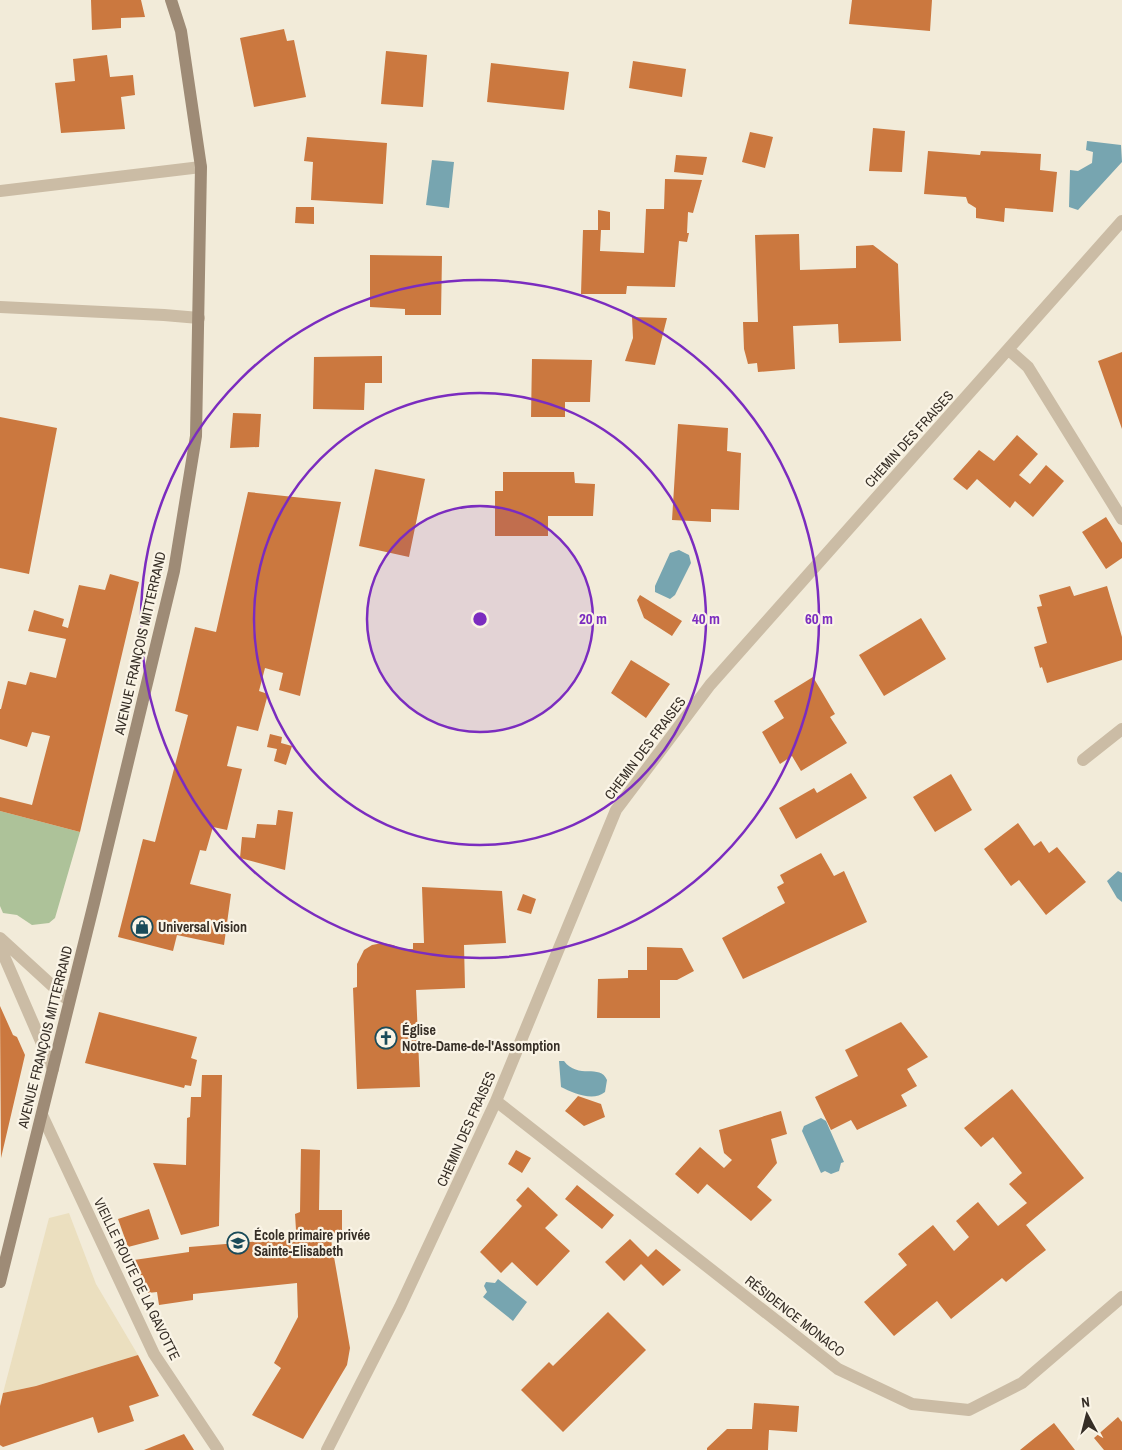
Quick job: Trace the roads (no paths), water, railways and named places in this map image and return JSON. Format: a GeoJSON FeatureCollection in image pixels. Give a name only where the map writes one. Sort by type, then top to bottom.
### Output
{"type":"FeatureCollection","features":[{"type":"Feature","properties":{"kind":"main road","name":"AVENUE FRANÇOIS MITTERRAND"},"geometry":{"type":"LineString","coordinates":[[0,1282],[96,897],[174,571],[196,436],[201,167],[182,31],[171,0]]}},
{"type":"Feature","properties":{"kind":"street"},"geometry":{"type":"LineString","coordinates":[[0,191],[201,167]]}},
{"type":"Feature","properties":{"kind":"street","name":"CHEMIN DES FRAISES"},"geometry":{"type":"LineString","coordinates":[[327,1450],[400,1307],[496,1101],[616,810],[710,686],[1122,221]]}},
{"type":"Feature","properties":{"kind":"street"},"geometry":{"type":"LineString","coordinates":[[0,307],[199,318]]}},
{"type":"Feature","properties":{"kind":"street"},"geometry":{"type":"LineString","coordinates":[[1008,350],[1028,367],[1122,519]]}},
{"type":"Feature","properties":{"kind":"street"},"geometry":{"type":"LineString","coordinates":[[1083,760],[1122,729]]}},
{"type":"Feature","properties":{"kind":"street"},"geometry":{"type":"LineString","coordinates":[[0,938],[69,1001]]}},
{"type":"Feature","properties":{"kind":"street"},"geometry":{"type":"LineString","coordinates":[[0,947],[53,1069]]}},
{"type":"Feature","properties":{"kind":"street","name":"RÉSIDENCE MONACO"},"geometry":{"type":"LineString","coordinates":[[496,1101],[838,1369],[912,1404],[969,1410],[1022,1383],[1122,1297]]}},
{"type":"Feature","properties":{"kind":"street","name":"VIEILLE ROUTE DE LA GAVOTTE"},"geometry":{"type":"LineString","coordinates":[[42,1115],[154,1354],[218,1450]]}},
{"type":"Feature","properties":{"kind":"water"},"geometry":{"type":"Polygon","coordinates":[[[1087,141],[1121,145],[1122,162],[1078,210],[1069,207],[1070,170],[1078,171],[1092,163],[1093,152],[1086,150],[1087,141]]]}},
{"type":"Feature","properties":{"kind":"water"},"geometry":{"type":"Polygon","coordinates":[[[432,160],[454,162],[449,208],[426,205],[432,160]]]}},
{"type":"Feature","properties":{"kind":"water"},"geometry":{"type":"Polygon","coordinates":[[[679,550],[689,555],[691,563],[675,595],[670,599],[655,592],[655,586],[670,553],[679,550]]]}},
{"type":"Feature","properties":{"kind":"water"},"geometry":{"type":"Polygon","coordinates":[[[1118,871],[1122,873],[1122,902],[1117,898],[1107,881],[1118,871]]]}},
{"type":"Feature","properties":{"kind":"water"},"geometry":{"type":"Polygon","coordinates":[[[559,1061],[564,1061],[576,1070],[604,1075],[607,1080],[605,1092],[600,1095],[589,1096],[577,1094],[561,1087],[559,1061]]]}},
{"type":"Feature","properties":{"kind":"water"},"geometry":{"type":"Polygon","coordinates":[[[821,1118],[826,1121],[844,1162],[841,1163],[839,1171],[831,1174],[825,1171],[821,1173],[802,1131],[804,1126],[821,1118]]]}},
{"type":"Feature","properties":{"kind":"water"},"geometry":{"type":"Polygon","coordinates":[[[498,1279],[527,1302],[513,1321],[483,1297],[487,1292],[484,1286],[486,1282],[495,1283],[498,1279]]]}},
{"type":"Feature","properties":{"kind":"place","name":"Universal Vision"},"geometry":{"type":"Point","coordinates":[142,927]}},
{"type":"Feature","properties":{"kind":"place","name":"Église Notre-Dame-de-l'Assomption"},"geometry":{"type":"Point","coordinates":[386,1038]}},
{"type":"Feature","properties":{"kind":"place","name":"École primaire privée Sainte-Elisabeth"},"geometry":{"type":"Point","coordinates":[238,1243]}}]}
